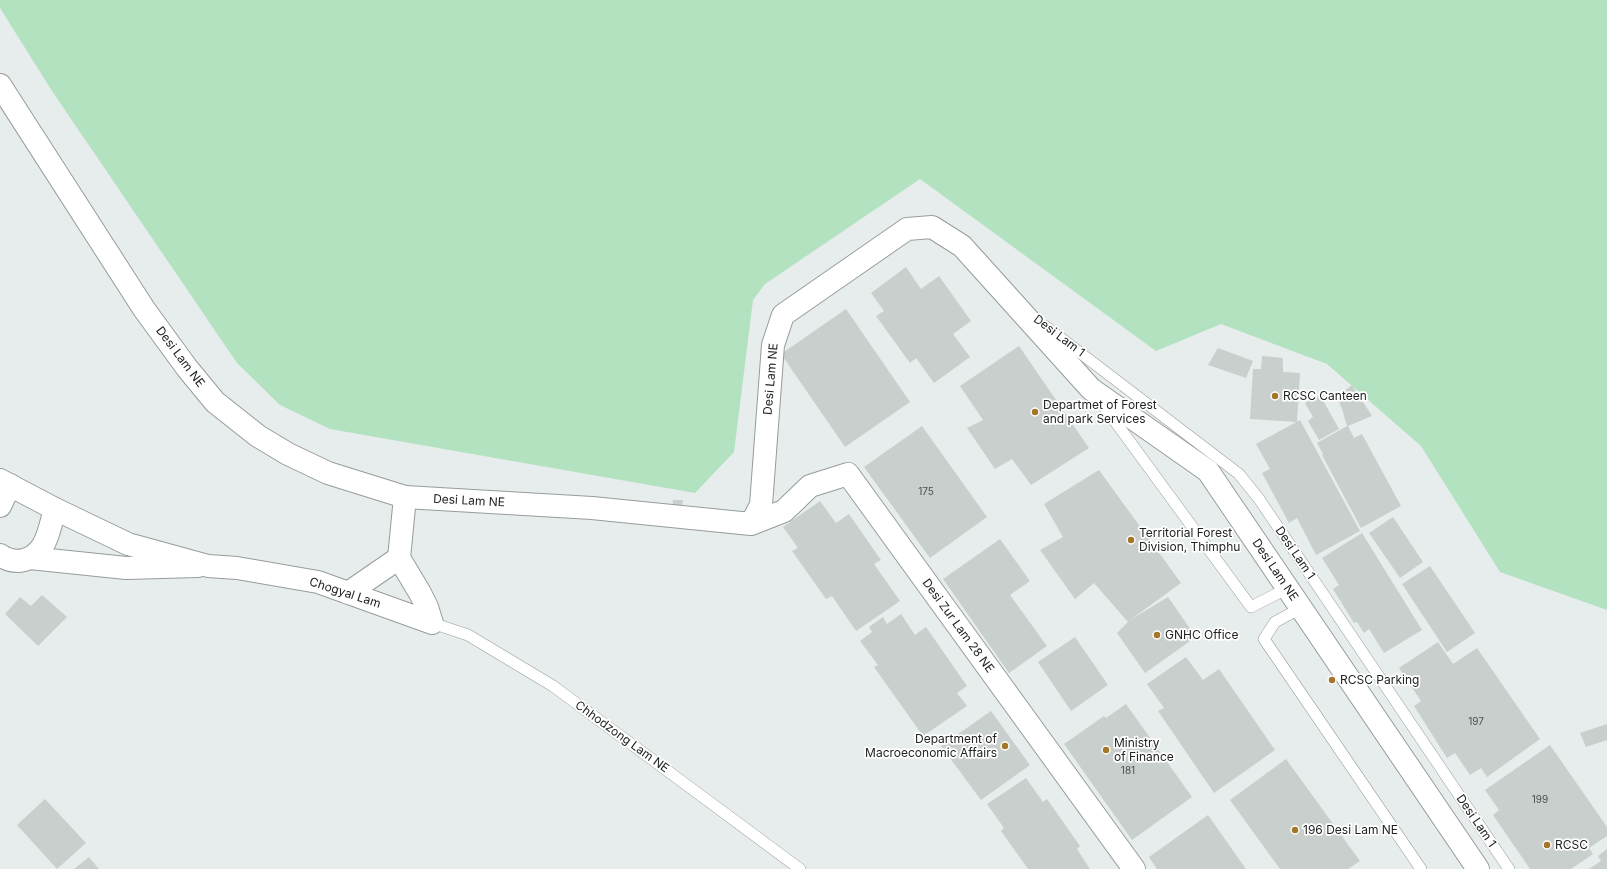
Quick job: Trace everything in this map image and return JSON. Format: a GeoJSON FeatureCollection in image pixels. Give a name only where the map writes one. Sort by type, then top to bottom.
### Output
{"type":"FeatureCollection","features":[{"type":"Feature","properties":{"kind":"street","name":"Desi Lam NE"},"geometry":{"type":"LineString","coordinates":[[0,85],[144,309],[187,368],[215,402],[258,436],[288,454],[328,472],[405,497],[592,508],[751,524],[762,506],[773,345],[783,315],[907,228],[932,227],[962,246],[1091,389],[1208,471],[1478,869]]}},
{"type":"Feature","properties":{"kind":"street","name":"Desi Zur Lam 28 NE"},"geometry":{"type":"LineString","coordinates":[[751,524],[784,511],[810,486],[848,474],[1134,869]]}},
{"type":"Feature","properties":{"kind":"street"},"geometry":{"type":"LineString","coordinates":[[0,506],[5,483]]}},
{"type":"Feature","properties":{"kind":"street","name":"Chogyal Lam"},"geometry":{"type":"LineString","coordinates":[[5,483],[128,544],[208,566]]}},
{"type":"Feature","properties":{"kind":"street"},"geometry":{"type":"LineString","coordinates":[[405,497],[399,558],[420,593],[427,607],[432,623]]}},
{"type":"Feature","properties":{"kind":"street"},"geometry":{"type":"LineString","coordinates":[[30,558],[40,551],[46,541],[55,509]]}},
{"type":"Feature","properties":{"kind":"street","name":"Chogyal Lam"},"geometry":{"type":"LineString","coordinates":[[2,560],[20,561],[30,558],[126,568],[208,566],[237,568],[318,582],[432,623]]}},
{"type":"Feature","properties":{"kind":"street"},"geometry":{"type":"LineString","coordinates":[[348,593],[399,558]]}},
{"type":"Feature","properties":{"kind":"lane","name":"Desi Lam 1"},"geometry":{"type":"LineString","coordinates":[[1013,301],[1239,474],[1259,499],[1509,869]]}},
{"type":"Feature","properties":{"kind":"lane"},"geometry":{"type":"LineString","coordinates":[[1091,389],[1252,607],[1288,588]]}},
{"type":"Feature","properties":{"kind":"lane"},"geometry":{"type":"LineString","coordinates":[[1301,608],[1275,622],[1264,639],[1421,869]]}},
{"type":"Feature","properties":{"kind":"lane","name":"Chhodzong Lam NE"},"geometry":{"type":"LineString","coordinates":[[432,623],[468,635],[553,686],[800,869]]}},
{"type":"Feature","properties":{"kind":"green space"},"geometry":{"type":"Polygon","coordinates":[[[0,0],[1607,0],[1607,610],[1500,572],[1421,446],[1327,364],[1221,324],[1156,351],[920,179],[765,284],[753,300],[734,452],[695,493],[330,429],[280,405],[237,363],[52,91],[0,8],[0,0]]]}},
{"type":"Feature","properties":{"kind":"building"},"geometry":{"type":"Polygon","coordinates":[[[906,267],[921,289],[939,276],[971,321],[953,334],[970,357],[934,383],[916,358],[910,363],[876,316],[884,311],[871,293],[906,267]]]}},
{"type":"Feature","properties":{"kind":"building"},"geometry":{"type":"Polygon","coordinates":[[[846,309],[910,402],[845,447],[781,354],[846,309]]]}},
{"type":"Feature","properties":{"kind":"building"},"geometry":{"type":"Polygon","coordinates":[[[1019,346],[1089,448],[1031,485],[1012,459],[995,469],[967,428],[983,420],[960,386],[1019,346]]]}},
{"type":"Feature","properties":{"kind":"building"},"geometry":{"type":"Polygon","coordinates":[[[1218,348],[1253,361],[1246,378],[1208,365],[1218,348]]]}},
{"type":"Feature","properties":{"kind":"building","name":"RCSC Canteen"},"geometry":{"type":"Polygon","coordinates":[[[1262,356],[1283,358],[1283,372],[1300,373],[1297,422],[1250,419],[1253,369],[1261,369],[1262,356]]]}},
{"type":"Feature","properties":{"kind":"building"},"geometry":{"type":"Polygon","coordinates":[[[1352,385],[1372,416],[1348,426],[1354,438],[1362,434],[1401,506],[1361,528],[1317,443],[1347,426],[1337,397],[1352,385]]]}},
{"type":"Feature","properties":{"kind":"building"},"geometry":{"type":"Polygon","coordinates":[[[1320,395],[1339,429],[1319,440],[1308,421],[1313,417],[1305,403],[1320,395]]]}},
{"type":"Feature","properties":{"kind":"building"},"geometry":{"type":"Polygon","coordinates":[[[1300,420],[1360,531],[1316,555],[1297,518],[1289,523],[1262,473],[1270,469],[1256,444],[1300,420]]]}},
{"type":"Feature","properties":{"kind":"building"},"geometry":{"type":"Polygon","coordinates":[[[922,426],[987,517],[930,558],[864,467],[922,426]]]}},
{"type":"Feature","properties":{"kind":"building"},"geometry":{"type":"Polygon","coordinates":[[[1099,470],[1181,583],[1130,620],[1168,597],[1196,637],[1145,673],[1117,633],[1128,622],[1094,583],[1075,599],[1040,550],[1063,537],[1044,504],[1099,470]]]}},
{"type":"Feature","properties":{"kind":"building"},"geometry":{"type":"Polygon","coordinates":[[[673,500],[683,500],[681,510],[672,509],[673,500]]]}},
{"type":"Feature","properties":{"kind":"building"},"geometry":{"type":"Polygon","coordinates":[[[820,501],[836,523],[849,514],[881,560],[874,564],[900,601],[856,631],[832,596],[826,599],[792,551],[798,548],[783,527],[820,501]]]}},
{"type":"Feature","properties":{"kind":"building"},"geometry":{"type":"Polygon","coordinates":[[[1393,517],[1423,562],[1400,578],[1369,533],[1393,517]]]}},
{"type":"Feature","properties":{"kind":"building"},"geometry":{"type":"Polygon","coordinates":[[[1362,533],[1422,630],[1384,653],[1369,629],[1364,633],[1357,622],[1354,623],[1333,589],[1339,585],[1322,558],[1362,533]]]}},
{"type":"Feature","properties":{"kind":"building"},"geometry":{"type":"Polygon","coordinates":[[[1000,539],[1030,581],[1010,595],[1047,646],[1009,673],[943,579],[1000,539]]]}},
{"type":"Feature","properties":{"kind":"building"},"geometry":{"type":"Polygon","coordinates":[[[1430,566],[1475,633],[1447,652],[1402,584],[1430,566]]]}},
{"type":"Feature","properties":{"kind":"building"},"geometry":{"type":"Polygon","coordinates":[[[42,595],[67,617],[38,646],[5,614],[20,597],[31,606],[42,595]]]}},
{"type":"Feature","properties":{"kind":"building"},"geometry":{"type":"Polygon","coordinates":[[[901,614],[915,635],[926,627],[967,686],[957,693],[967,706],[923,736],[874,667],[878,665],[860,641],[872,632],[869,627],[883,617],[887,624],[901,614]]]}},
{"type":"Feature","properties":{"kind":"building"},"geometry":{"type":"Polygon","coordinates":[[[1075,637],[1108,685],[1071,711],[1038,662],[1075,637]]]}},
{"type":"Feature","properties":{"kind":"building"},"geometry":{"type":"Polygon","coordinates":[[[1438,642],[1453,664],[1477,648],[1540,739],[1487,777],[1481,768],[1470,775],[1455,753],[1447,758],[1414,706],[1421,701],[1399,668],[1438,642]]]}},
{"type":"Feature","properties":{"kind":"building"},"geometry":{"type":"Polygon","coordinates":[[[1186,657],[1203,680],[1219,669],[1275,750],[1214,793],[1158,711],[1164,708],[1147,684],[1186,657]]]}},
{"type":"Feature","properties":{"kind":"building"},"geometry":{"type":"Polygon","coordinates":[[[1126,704],[1192,797],[1132,840],[1064,744],[1104,716],[1106,718],[1126,704]]]}},
{"type":"Feature","properties":{"kind":"building"},"geometry":{"type":"Polygon","coordinates":[[[991,711],[1030,765],[981,800],[941,746],[991,711]]]}},
{"type":"Feature","properties":{"kind":"building"},"geometry":{"type":"Polygon","coordinates":[[[1607,724],[1607,740],[1586,747],[1580,733],[1607,724]]]}},
{"type":"Feature","properties":{"kind":"building"},"geometry":{"type":"Polygon","coordinates":[[[1550,745],[1607,827],[1607,836],[1589,848],[1593,854],[1571,869],[1530,869],[1493,815],[1499,810],[1485,790],[1550,745]]]}},
{"type":"Feature","properties":{"kind":"building","name":"196 Desi Lam NE"},"geometry":{"type":"Polygon","coordinates":[[[1286,759],[1360,861],[1348,869],[1280,869],[1230,800],[1286,759]]]}},
{"type":"Feature","properties":{"kind":"building"},"geometry":{"type":"Polygon","coordinates":[[[1026,778],[1043,802],[1047,799],[1080,846],[1077,849],[1090,869],[1028,869],[1001,831],[1004,828],[987,804],[1026,778]]]}},
{"type":"Feature","properties":{"kind":"building"},"geometry":{"type":"Polygon","coordinates":[[[45,799],[86,843],[57,869],[17,825],[45,799]]]}},
{"type":"Feature","properties":{"kind":"building"},"geometry":{"type":"Polygon","coordinates":[[[1208,815],[1246,869],[1157,869],[1149,857],[1208,815]]]}},
{"type":"Feature","properties":{"kind":"building"},"geometry":{"type":"Polygon","coordinates":[[[1607,849],[1607,869],[1589,869],[1601,861],[1598,856],[1607,849]]]}},
{"type":"Feature","properties":{"kind":"building"},"geometry":{"type":"Polygon","coordinates":[[[89,857],[99,869],[74,869],[89,857]]]}},
{"type":"Feature","properties":{"kind":"place","name":"RCSC Canteen"},"geometry":{"type":"Point","coordinates":[1275,396]}},
{"type":"Feature","properties":{"kind":"place","name":"Departmet of Forest and park Services"},"geometry":{"type":"Point","coordinates":[1035,412]}},
{"type":"Feature","properties":{"kind":"place","name":"Territorial Forest Division, Thimphu"},"geometry":{"type":"Point","coordinates":[1131,540]}},
{"type":"Feature","properties":{"kind":"place","name":"GNHC Office"},"geometry":{"type":"Point","coordinates":[1157,635]}},
{"type":"Feature","properties":{"kind":"place","name":"RCSC Parking"},"geometry":{"type":"Point","coordinates":[1332,680]}},
{"type":"Feature","properties":{"kind":"place","name":"Department of Macroeconomic Affairs"},"geometry":{"type":"Point","coordinates":[1005,746]}},
{"type":"Feature","properties":{"kind":"place","name":"Ministry of Finance"},"geometry":{"type":"Point","coordinates":[1106,750]}},
{"type":"Feature","properties":{"kind":"place","name":"196 Desi Lam NE"},"geometry":{"type":"Point","coordinates":[1295,830]}},
{"type":"Feature","properties":{"kind":"place","name":"RCSC"},"geometry":{"type":"Point","coordinates":[1547,845]}}]}
